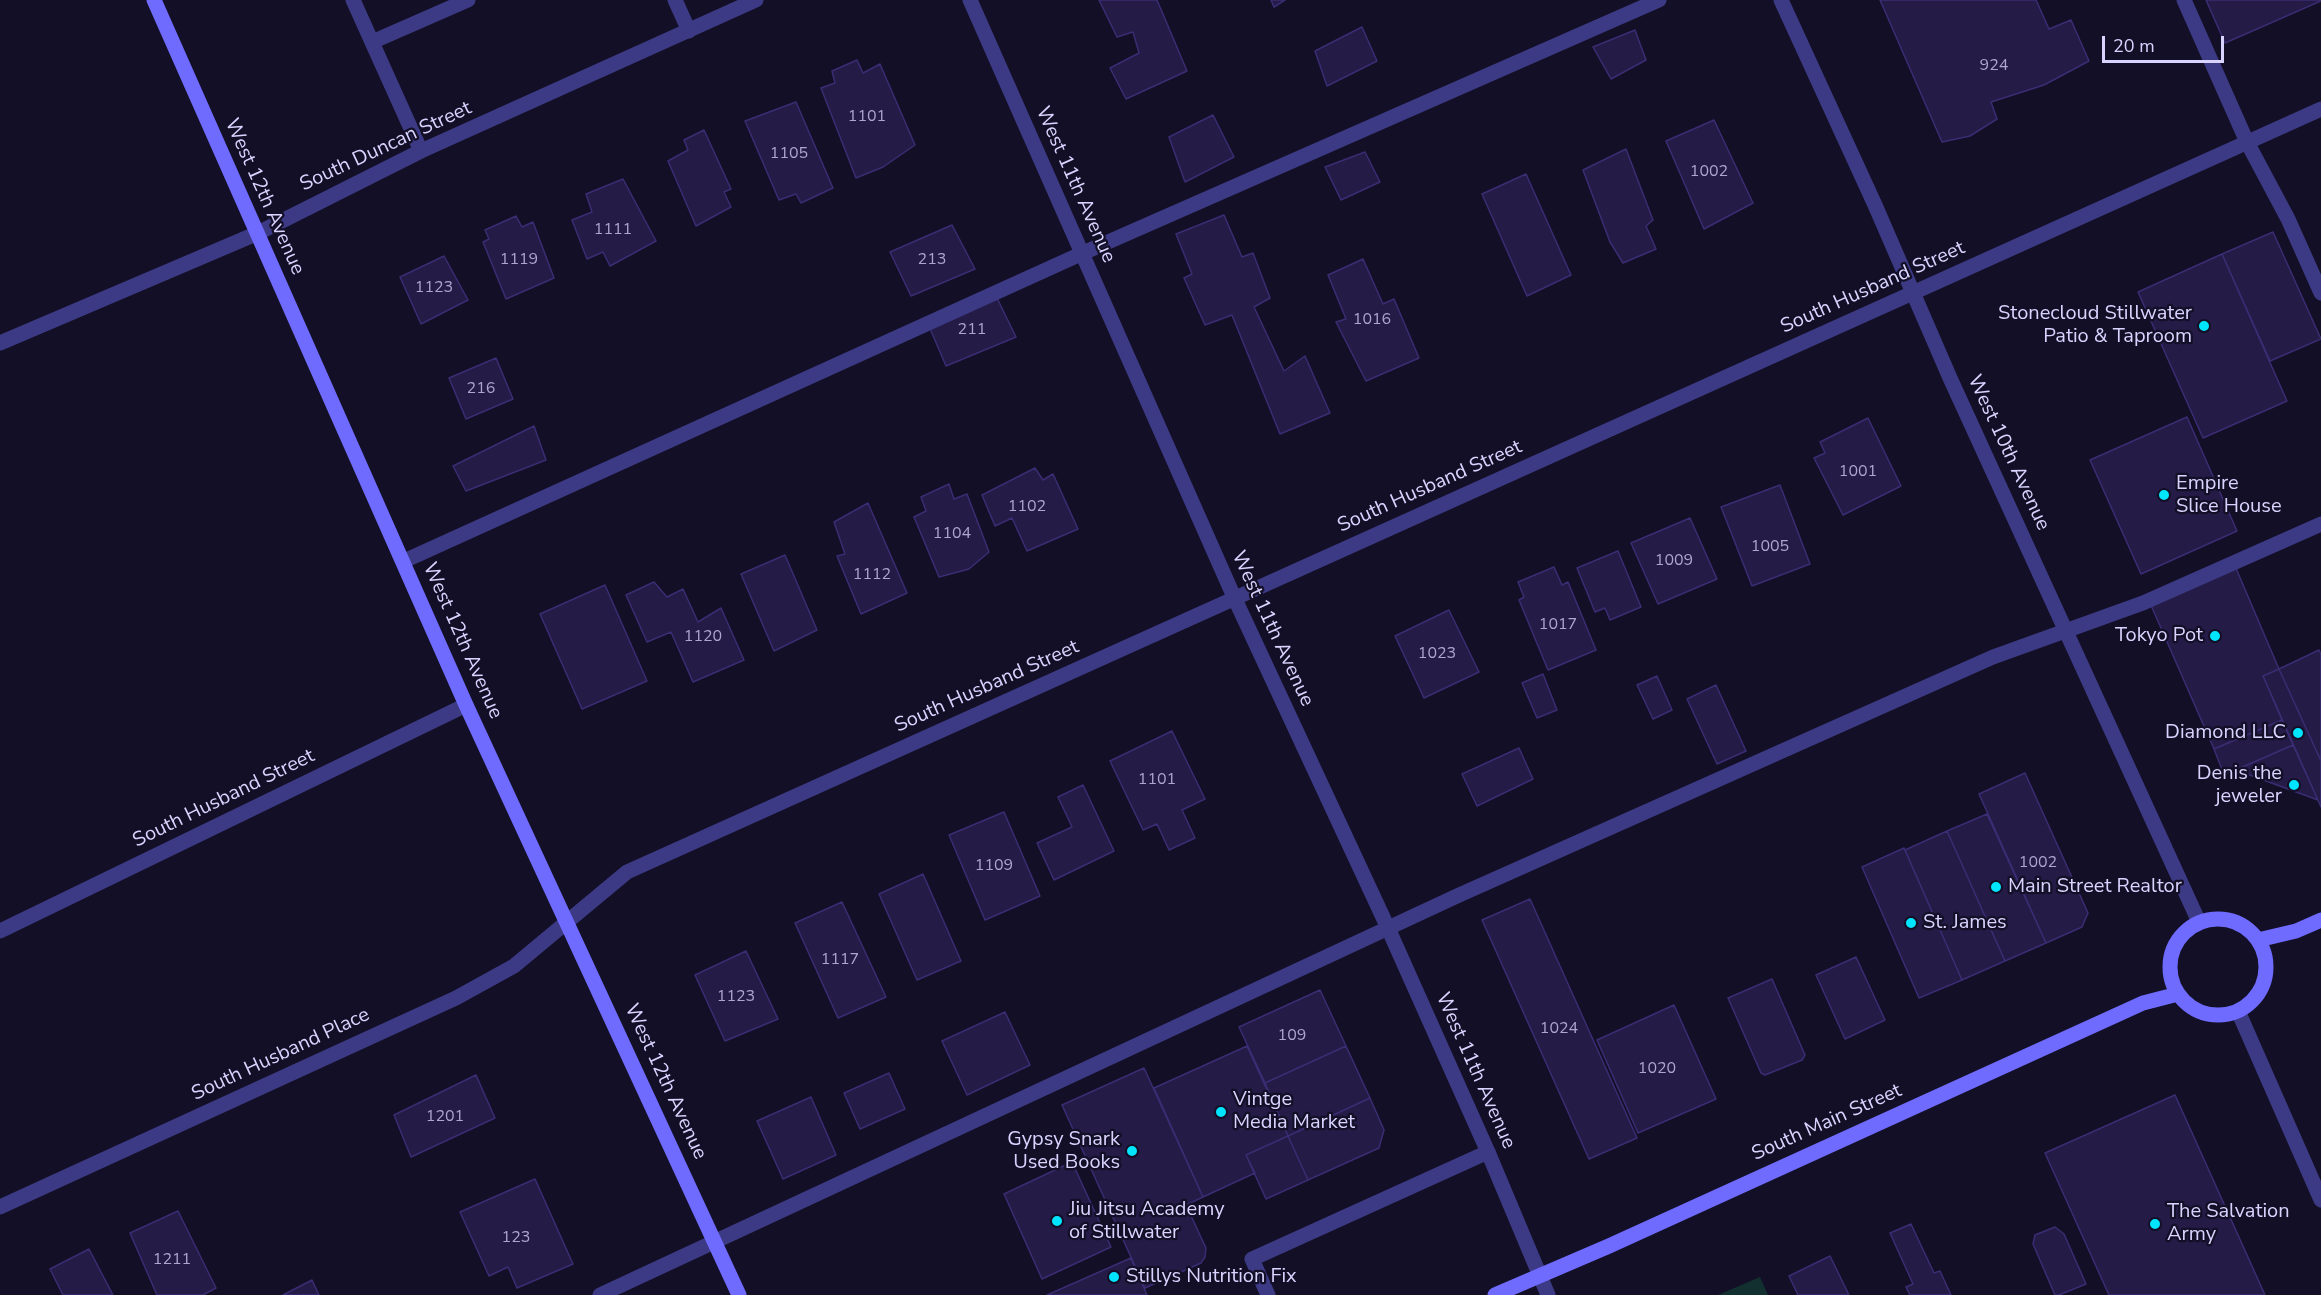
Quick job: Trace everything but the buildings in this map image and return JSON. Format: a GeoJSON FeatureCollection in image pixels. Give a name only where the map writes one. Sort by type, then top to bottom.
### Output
{"type":"FeatureCollection","features":[{"type":"Feature","properties":{"kind":"main road","name":"West 12th Avenue"},"geometry":{"type":"LineString","coordinates":[[154,0],[466,705],[739,1295]]}},
{"type":"Feature","properties":{"kind":"main road"},"geometry":{"type":"LineString","coordinates":[[2216,918],[2232,920],[2247,927],[2258,940],[2265,955],[2266,972],[2262,989],[2252,1002],[2238,1011],[2221,1016],[2205,1013],[2190,1006],[2178,994],[2171,978],[2170,961],[2175,945],[2185,932],[2199,922],[2216,918]]}},
{"type":"Feature","properties":{"kind":"main road"},"geometry":{"type":"LineString","coordinates":[[2258,940],[2296,931],[2321,920]]}},
{"type":"Feature","properties":{"kind":"main road","name":"South Main Street"},"geometry":{"type":"LineString","coordinates":[[1495,1295],[1610,1246],[2143,1003],[2178,994]]}},
{"type":"Feature","properties":{"kind":"street"},"geometry":{"type":"LineString","coordinates":[[353,0],[421,151]]}},
{"type":"Feature","properties":{"kind":"street"},"geometry":{"type":"LineString","coordinates":[[372,42],[468,0]]}},
{"type":"Feature","properties":{"kind":"street"},"geometry":{"type":"LineString","coordinates":[[675,0],[689,31]]}},
{"type":"Feature","properties":{"kind":"street","name":"South Duncan Street"},"geometry":{"type":"LineString","coordinates":[[0,343],[258,233],[421,151],[756,0]]}},
{"type":"Feature","properties":{"kind":"street","name":"West 11th Avenue"},"geometry":{"type":"LineString","coordinates":[[970,0],[1234,597],[1388,928],[1488,1152],[1548,1295]]}},
{"type":"Feature","properties":{"kind":"street"},"geometry":{"type":"LineString","coordinates":[[404,561],[1083,253],[1659,0]]}},
{"type":"Feature","properties":{"kind":"street","name":"West 10th Avenue"},"geometry":{"type":"LineString","coordinates":[[1781,0],[2199,922]]}},
{"type":"Feature","properties":{"kind":"street"},"geometry":{"type":"LineString","coordinates":[[2184,0],[2247,142],[2288,219],[2321,293]]}},
{"type":"Feature","properties":{"kind":"street","name":"South Husband Street"},"geometry":{"type":"LineString","coordinates":[[567,922],[627,872],[2321,109]]}},
{"type":"Feature","properties":{"kind":"street"},"geometry":{"type":"LineString","coordinates":[[600,1295],[1388,928],[1993,657],[2143,603],[2321,524]]}},
{"type":"Feature","properties":{"kind":"street","name":"South Husband Street"},"geometry":{"type":"LineString","coordinates":[[0,931],[466,705]]}},
{"type":"Feature","properties":{"kind":"street","name":"South Husband Place"},"geometry":{"type":"LineString","coordinates":[[0,1207],[456,998],[514,966],[567,922]]}},
{"type":"Feature","properties":{"kind":"street"},"geometry":{"type":"LineString","coordinates":[[2238,1011],[2321,1200]]}},
{"type":"Feature","properties":{"kind":"street"},"geometry":{"type":"LineString","coordinates":[[1268,1295],[1252,1258],[1488,1152]]}},
{"type":"Feature","properties":{"kind":"green space"},"geometry":{"type":"Polygon","coordinates":[[[1760,1277],[1768,1295],[1718,1295],[1760,1277]]]}},
{"type":"Feature","properties":{"kind":"place","name":"Stonecloud Stillwater Patio & Taproom"},"geometry":{"type":"Point","coordinates":[2204,326]}},
{"type":"Feature","properties":{"kind":"place","name":"Empire Slice House"},"geometry":{"type":"Point","coordinates":[2164,495]}},
{"type":"Feature","properties":{"kind":"place","name":"Tokyo Pot"},"geometry":{"type":"Point","coordinates":[2215,636]}},
{"type":"Feature","properties":{"kind":"place","name":"Diamond LLC"},"geometry":{"type":"Point","coordinates":[2298,733]}},
{"type":"Feature","properties":{"kind":"place","name":"Denis the jeweler"},"geometry":{"type":"Point","coordinates":[2294,785]}},
{"type":"Feature","properties":{"kind":"place","name":"Main Street Realtor"},"geometry":{"type":"Point","coordinates":[1996,887]}},
{"type":"Feature","properties":{"kind":"place","name":"St. James"},"geometry":{"type":"Point","coordinates":[1911,923]}},
{"type":"Feature","properties":{"kind":"place","name":"Vintge Media Market"},"geometry":{"type":"Point","coordinates":[1221,1112]}},
{"type":"Feature","properties":{"kind":"place","name":"Gypsy Snark Used Books"},"geometry":{"type":"Point","coordinates":[1132,1151]}},
{"type":"Feature","properties":{"kind":"place","name":"Jiu Jitsu Academy of Stillwater"},"geometry":{"type":"Point","coordinates":[1057,1221]}},
{"type":"Feature","properties":{"kind":"place","name":"The Salvation Army"},"geometry":{"type":"Point","coordinates":[2155,1224]}},
{"type":"Feature","properties":{"kind":"place","name":"Stillys Nutrition Fix"},"geometry":{"type":"Point","coordinates":[1114,1277]}}]}
